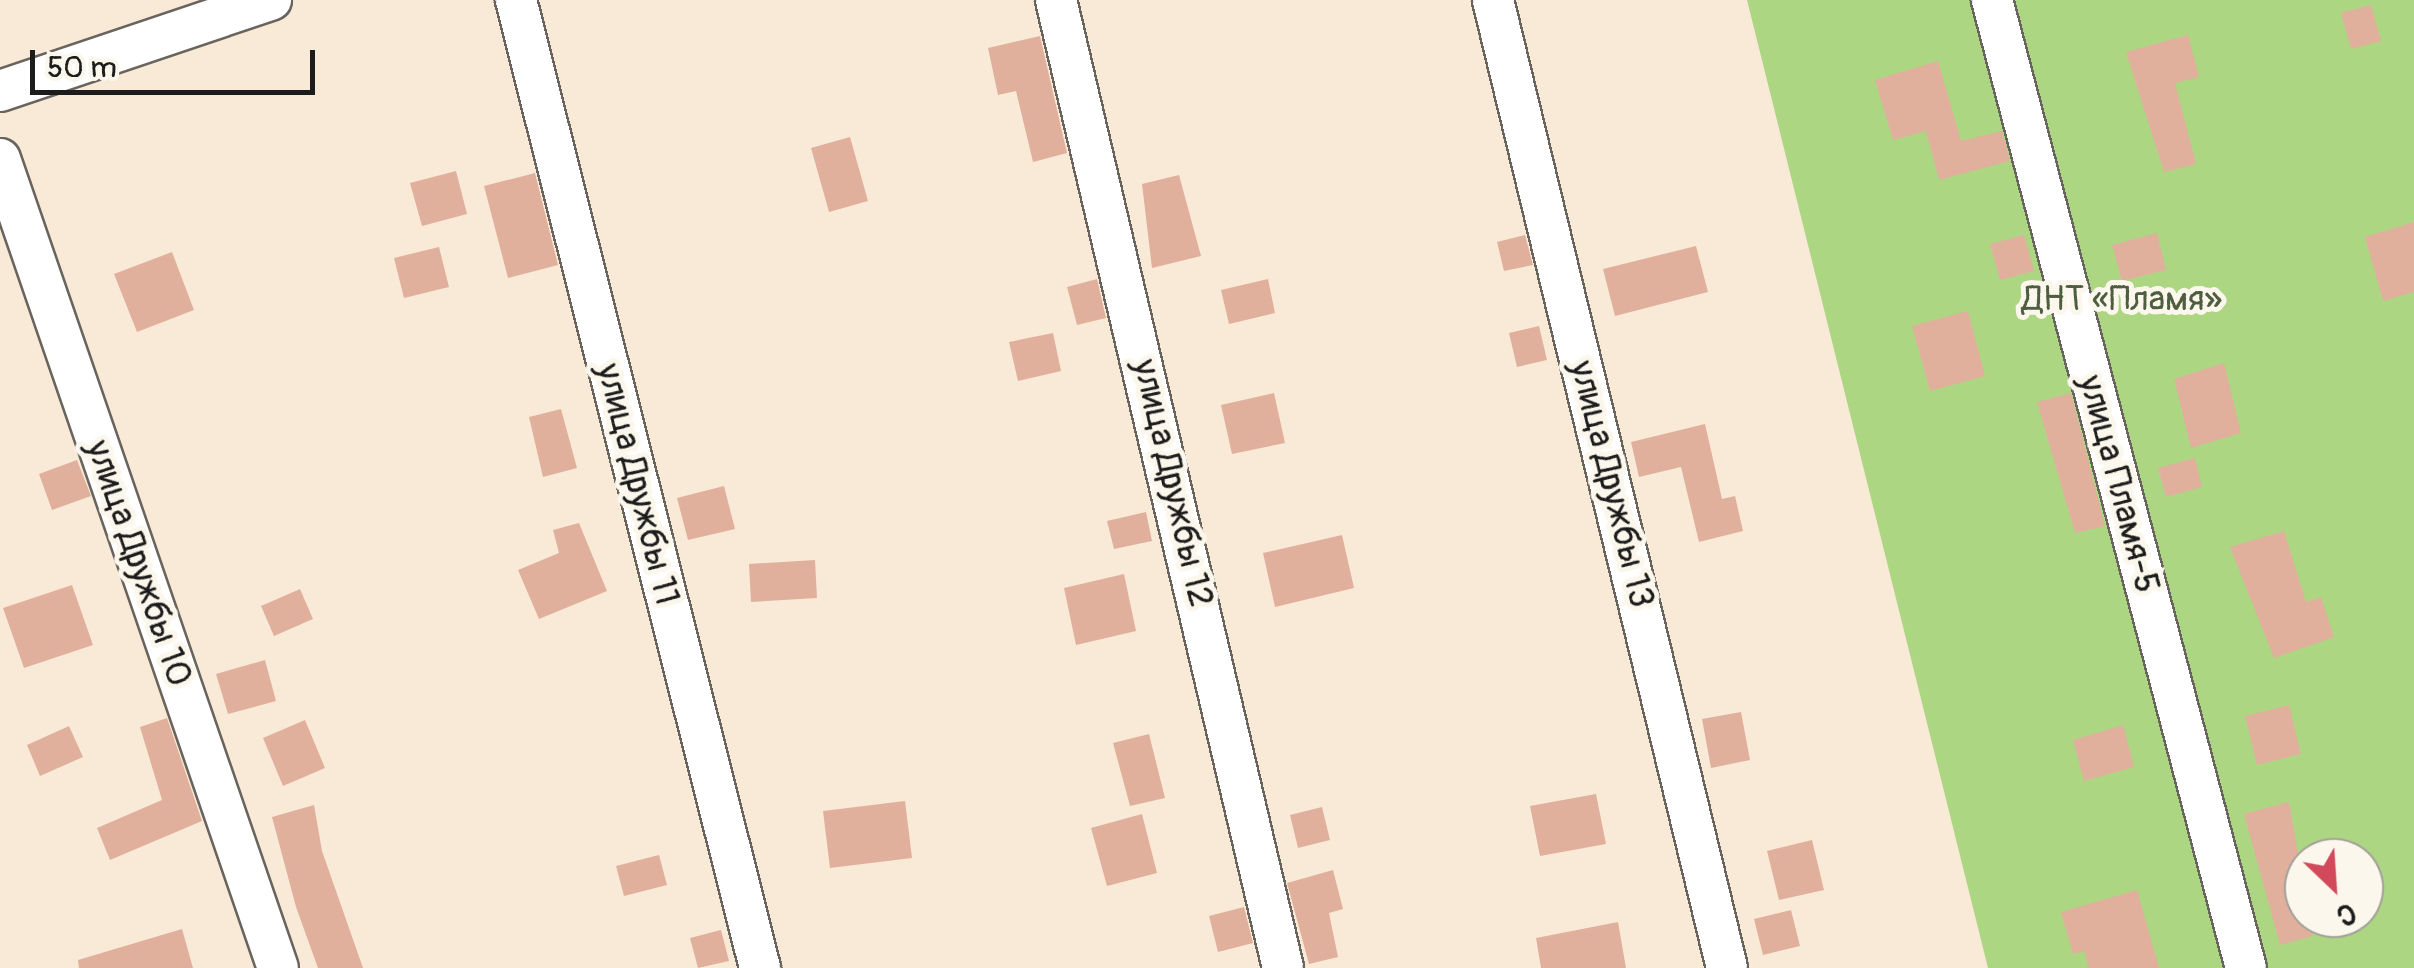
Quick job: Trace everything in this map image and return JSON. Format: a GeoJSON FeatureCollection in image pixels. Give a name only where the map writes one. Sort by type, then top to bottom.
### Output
{"type":"FeatureCollection","features":[{"type":"Feature","properties":{"kind":"street"},"geometry":{"type":"LineString","coordinates":[[0,91],[272,0]]}},
{"type":"Feature","properties":{"kind":"street","name":"улица Дружбы 11"},"geometry":{"type":"LineString","coordinates":[[516,0],[760,968]]}},
{"type":"Feature","properties":{"kind":"street","name":"улица Дружбы 12"},"geometry":{"type":"LineString","coordinates":[[1056,0],[1283,968]]}},
{"type":"Feature","properties":{"kind":"street","name":"улица Дружбы 13"},"geometry":{"type":"LineString","coordinates":[[1494,0],[1727,968]]}},
{"type":"Feature","properties":{"kind":"street","name":"улица Пламя-5"},"geometry":{"type":"LineString","coordinates":[[1992,0],[2246,968]]}},
{"type":"Feature","properties":{"kind":"street","name":"улица Дружбы 10"},"geometry":{"type":"LineString","coordinates":[[0,159],[278,968]]}},
{"type":"Feature","properties":{"kind":"green space","name":"ДНТ «Пламя»"},"geometry":{"type":"Polygon","coordinates":[[[1747,0],[2414,0],[2414,968],[1988,968],[1747,0]]]}},
{"type":"Feature","properties":{"kind":"building"},"geometry":{"type":"Polygon","coordinates":[[[2371,5],[2381,41],[2351,49],[2341,13],[2371,5]]]}},
{"type":"Feature","properties":{"kind":"building"},"geometry":{"type":"Polygon","coordinates":[[[2188,35],[2199,77],[2175,83],[2196,164],[2164,172],[2126,52],[2188,35]]]}},
{"type":"Feature","properties":{"kind":"building"},"geometry":{"type":"Polygon","coordinates":[[[1040,36],[1067,153],[1033,162],[1016,91],[998,95],[988,48],[1040,36]]]}},
{"type":"Feature","properties":{"kind":"building"},"geometry":{"type":"Polygon","coordinates":[[[1938,61],[1961,141],[2002,131],[2010,161],[1939,180],[1926,131],[1893,140],[1875,80],[1938,61]]]}},
{"type":"Feature","properties":{"kind":"building"},"geometry":{"type":"Polygon","coordinates":[[[850,137],[868,201],[829,212],[811,148],[850,137]]]}},
{"type":"Feature","properties":{"kind":"building"},"geometry":{"type":"Polygon","coordinates":[[[456,171],[467,214],[422,226],[410,183],[456,171]]]}},
{"type":"Feature","properties":{"kind":"building"},"geometry":{"type":"Polygon","coordinates":[[[535,173],[558,265],[508,278],[484,186],[535,173]]]}},
{"type":"Feature","properties":{"kind":"building"},"geometry":{"type":"Polygon","coordinates":[[[1179,175],[1201,256],[1152,268],[1142,184],[1179,175]]]}},
{"type":"Feature","properties":{"kind":"building"},"geometry":{"type":"Polygon","coordinates":[[[2414,222],[2414,292],[2383,301],[2365,237],[2414,222]]]}},
{"type":"Feature","properties":{"kind":"building"},"geometry":{"type":"Polygon","coordinates":[[[2157,233],[2166,270],[2122,281],[2112,245],[2157,233]]]}},
{"type":"Feature","properties":{"kind":"building"},"geometry":{"type":"Polygon","coordinates":[[[1525,235],[1533,265],[1504,271],[1497,242],[1525,235]]]}},
{"type":"Feature","properties":{"kind":"building"},"geometry":{"type":"Polygon","coordinates":[[[2024,235],[2034,271],[2000,280],[1990,244],[2024,235]]]}},
{"type":"Feature","properties":{"kind":"building"},"geometry":{"type":"Polygon","coordinates":[[[1696,246],[1708,292],[1615,316],[1603,269],[1696,246]]]}},
{"type":"Feature","properties":{"kind":"building"},"geometry":{"type":"Polygon","coordinates":[[[439,247],[449,287],[404,298],[394,258],[439,247]]]}},
{"type":"Feature","properties":{"kind":"building"},"geometry":{"type":"Polygon","coordinates":[[[172,252],[194,310],[137,332],[114,274],[172,252]]]}},
{"type":"Feature","properties":{"kind":"building"},"geometry":{"type":"Polygon","coordinates":[[[1097,279],[1106,318],[1077,325],[1067,287],[1097,279]]]}},
{"type":"Feature","properties":{"kind":"building"},"geometry":{"type":"Polygon","coordinates":[[[1268,279],[1275,313],[1229,324],[1221,290],[1268,279]]]}},
{"type":"Feature","properties":{"kind":"building"},"geometry":{"type":"Polygon","coordinates":[[[1968,311],[1985,376],[1930,391],[1912,326],[1968,311]]]}},
{"type":"Feature","properties":{"kind":"building"},"geometry":{"type":"Polygon","coordinates":[[[1539,326],[1547,360],[1517,367],[1509,333],[1539,326]]]}},
{"type":"Feature","properties":{"kind":"building"},"geometry":{"type":"Polygon","coordinates":[[[1053,333],[1061,371],[1018,381],[1009,342],[1053,333]]]}},
{"type":"Feature","properties":{"kind":"building"},"geometry":{"type":"Polygon","coordinates":[[[2224,363],[2241,433],[2191,448],[2174,379],[2224,363]]]}},
{"type":"Feature","properties":{"kind":"building"},"geometry":{"type":"Polygon","coordinates":[[[1274,393],[1285,443],[1232,454],[1221,405],[1274,393]]]}},
{"type":"Feature","properties":{"kind":"building"},"geometry":{"type":"Polygon","coordinates":[[[2071,393],[2105,526],[2075,533],[2037,402],[2071,393]]]}},
{"type":"Feature","properties":{"kind":"building"},"geometry":{"type":"Polygon","coordinates":[[[561,409],[577,468],[543,477],[529,417],[561,409]]]}},
{"type":"Feature","properties":{"kind":"building"},"geometry":{"type":"Polygon","coordinates":[[[1705,424],[1722,499],[1735,496],[1743,531],[1699,542],[1681,467],[1639,477],[1631,442],[1705,424]]]}},
{"type":"Feature","properties":{"kind":"building"},"geometry":{"type":"Polygon","coordinates":[[[2195,458],[2202,487],[2166,497],[2158,468],[2195,458]]]}},
{"type":"Feature","properties":{"kind":"building"},"geometry":{"type":"Polygon","coordinates":[[[77,460],[91,496],[52,510],[39,474],[77,460]]]}},
{"type":"Feature","properties":{"kind":"building"},"geometry":{"type":"Polygon","coordinates":[[[724,486],[735,529],[688,540],[677,498],[724,486]]]}},
{"type":"Feature","properties":{"kind":"building"},"geometry":{"type":"Polygon","coordinates":[[[1146,512],[1152,541],[1114,549],[1107,521],[1146,512]]]}},
{"type":"Feature","properties":{"kind":"building"},"geometry":{"type":"Polygon","coordinates":[[[579,523],[607,591],[539,619],[518,570],[559,553],[553,530],[579,523]]]}},
{"type":"Feature","properties":{"kind":"building"},"geometry":{"type":"Polygon","coordinates":[[[2284,531],[2306,602],[2321,597],[2334,637],[2274,658],[2230,547],[2284,531]]]}},
{"type":"Feature","properties":{"kind":"building"},"geometry":{"type":"Polygon","coordinates":[[[1342,535],[1354,588],[1275,607],[1263,553],[1342,535]]]}},
{"type":"Feature","properties":{"kind":"building"},"geometry":{"type":"Polygon","coordinates":[[[815,560],[817,598],[751,602],[749,564],[815,560]]]}},
{"type":"Feature","properties":{"kind":"building"},"geometry":{"type":"Polygon","coordinates":[[[1124,574],[1136,631],[1076,645],[1064,588],[1124,574]]]}},
{"type":"Feature","properties":{"kind":"building"},"geometry":{"type":"Polygon","coordinates":[[[72,585],[93,645],[24,668],[3,608],[72,585]]]}},
{"type":"Feature","properties":{"kind":"building"},"geometry":{"type":"Polygon","coordinates":[[[300,589],[313,619],[274,636],[261,606],[300,589]]]}},
{"type":"Feature","properties":{"kind":"building"},"geometry":{"type":"Polygon","coordinates":[[[265,660],[276,701],[228,714],[216,674],[265,660]]]}},
{"type":"Feature","properties":{"kind":"building"},"geometry":{"type":"Polygon","coordinates":[[[2289,705],[2301,754],[2257,765],[2245,716],[2289,705]]]}},
{"type":"Feature","properties":{"kind":"building"},"geometry":{"type":"Polygon","coordinates":[[[1741,712],[1750,760],[1711,768],[1702,719],[1741,712]]]}},
{"type":"Feature","properties":{"kind":"building"},"geometry":{"type":"Polygon","coordinates":[[[167,718],[202,821],[110,860],[97,828],[162,800],[140,727],[167,718]]]}},
{"type":"Feature","properties":{"kind":"building"},"geometry":{"type":"Polygon","coordinates":[[[305,720],[325,768],[283,786],[263,738],[305,720]]]}},
{"type":"Feature","properties":{"kind":"building"},"geometry":{"type":"Polygon","coordinates":[[[2123,725],[2134,767],[2084,781],[2073,740],[2123,725]]]}},
{"type":"Feature","properties":{"kind":"building"},"geometry":{"type":"Polygon","coordinates":[[[69,726],[83,757],[40,776],[27,745],[69,726]]]}},
{"type":"Feature","properties":{"kind":"building"},"geometry":{"type":"Polygon","coordinates":[[[1149,734],[1165,798],[1130,806],[1113,743],[1149,734]]]}},
{"type":"Feature","properties":{"kind":"building"},"geometry":{"type":"Polygon","coordinates":[[[1596,794],[1606,844],[1540,856],[1530,806],[1596,794]]]}},
{"type":"Feature","properties":{"kind":"building"},"geometry":{"type":"Polygon","coordinates":[[[905,801],[912,858],[830,868],[823,811],[905,801]]]}},
{"type":"Feature","properties":{"kind":"building"},"geometry":{"type":"Polygon","coordinates":[[[2289,802],[2295,838],[2284,838],[2284,938],[2306,938],[2280,945],[2244,814],[2289,802]]]}},
{"type":"Feature","properties":{"kind":"building"},"geometry":{"type":"Polygon","coordinates":[[[314,805],[322,851],[363,968],[318,968],[296,907],[272,817],[314,805]]]}},
{"type":"Feature","properties":{"kind":"building"},"geometry":{"type":"Polygon","coordinates":[[[1322,807],[1330,840],[1298,848],[1290,815],[1322,807]]]}},
{"type":"Feature","properties":{"kind":"building"},"geometry":{"type":"Polygon","coordinates":[[[1142,814],[1157,873],[1107,886],[1091,828],[1142,814]]]}},
{"type":"Feature","properties":{"kind":"building"},"geometry":{"type":"Polygon","coordinates":[[[1812,840],[1824,890],[1779,900],[1767,851],[1812,840]]]}},
{"type":"Feature","properties":{"kind":"building"},"geometry":{"type":"Polygon","coordinates":[[[659,855],[667,885],[624,896],[616,866],[659,855]]]}},
{"type":"Feature","properties":{"kind":"building"},"geometry":{"type":"Polygon","coordinates":[[[1333,870],[1343,909],[1329,913],[1338,957],[1309,964],[1287,883],[1333,870]]]}},
{"type":"Feature","properties":{"kind":"building"},"geometry":{"type":"Polygon","coordinates":[[[2137,890],[2159,968],[2089,968],[2084,951],[2073,954],[2061,912],[2137,890]]]}},
{"type":"Feature","properties":{"kind":"building"},"geometry":{"type":"Polygon","coordinates":[[[1244,907],[1253,943],[1218,952],[1209,916],[1244,907]]]}},
{"type":"Feature","properties":{"kind":"building"},"geometry":{"type":"Polygon","coordinates":[[[1791,910],[1800,946],[1763,955],[1754,919],[1791,910]]]}},
{"type":"Feature","properties":{"kind":"building"},"geometry":{"type":"Polygon","coordinates":[[[1618,922],[1626,968],[1541,968],[1536,938],[1618,922]]]}},
{"type":"Feature","properties":{"kind":"building"},"geometry":{"type":"Polygon","coordinates":[[[182,929],[193,968],[79,968],[78,960],[182,929]]]}},
{"type":"Feature","properties":{"kind":"building"},"geometry":{"type":"Polygon","coordinates":[[[721,930],[729,961],[698,968],[690,938],[721,930]]]}}]}
